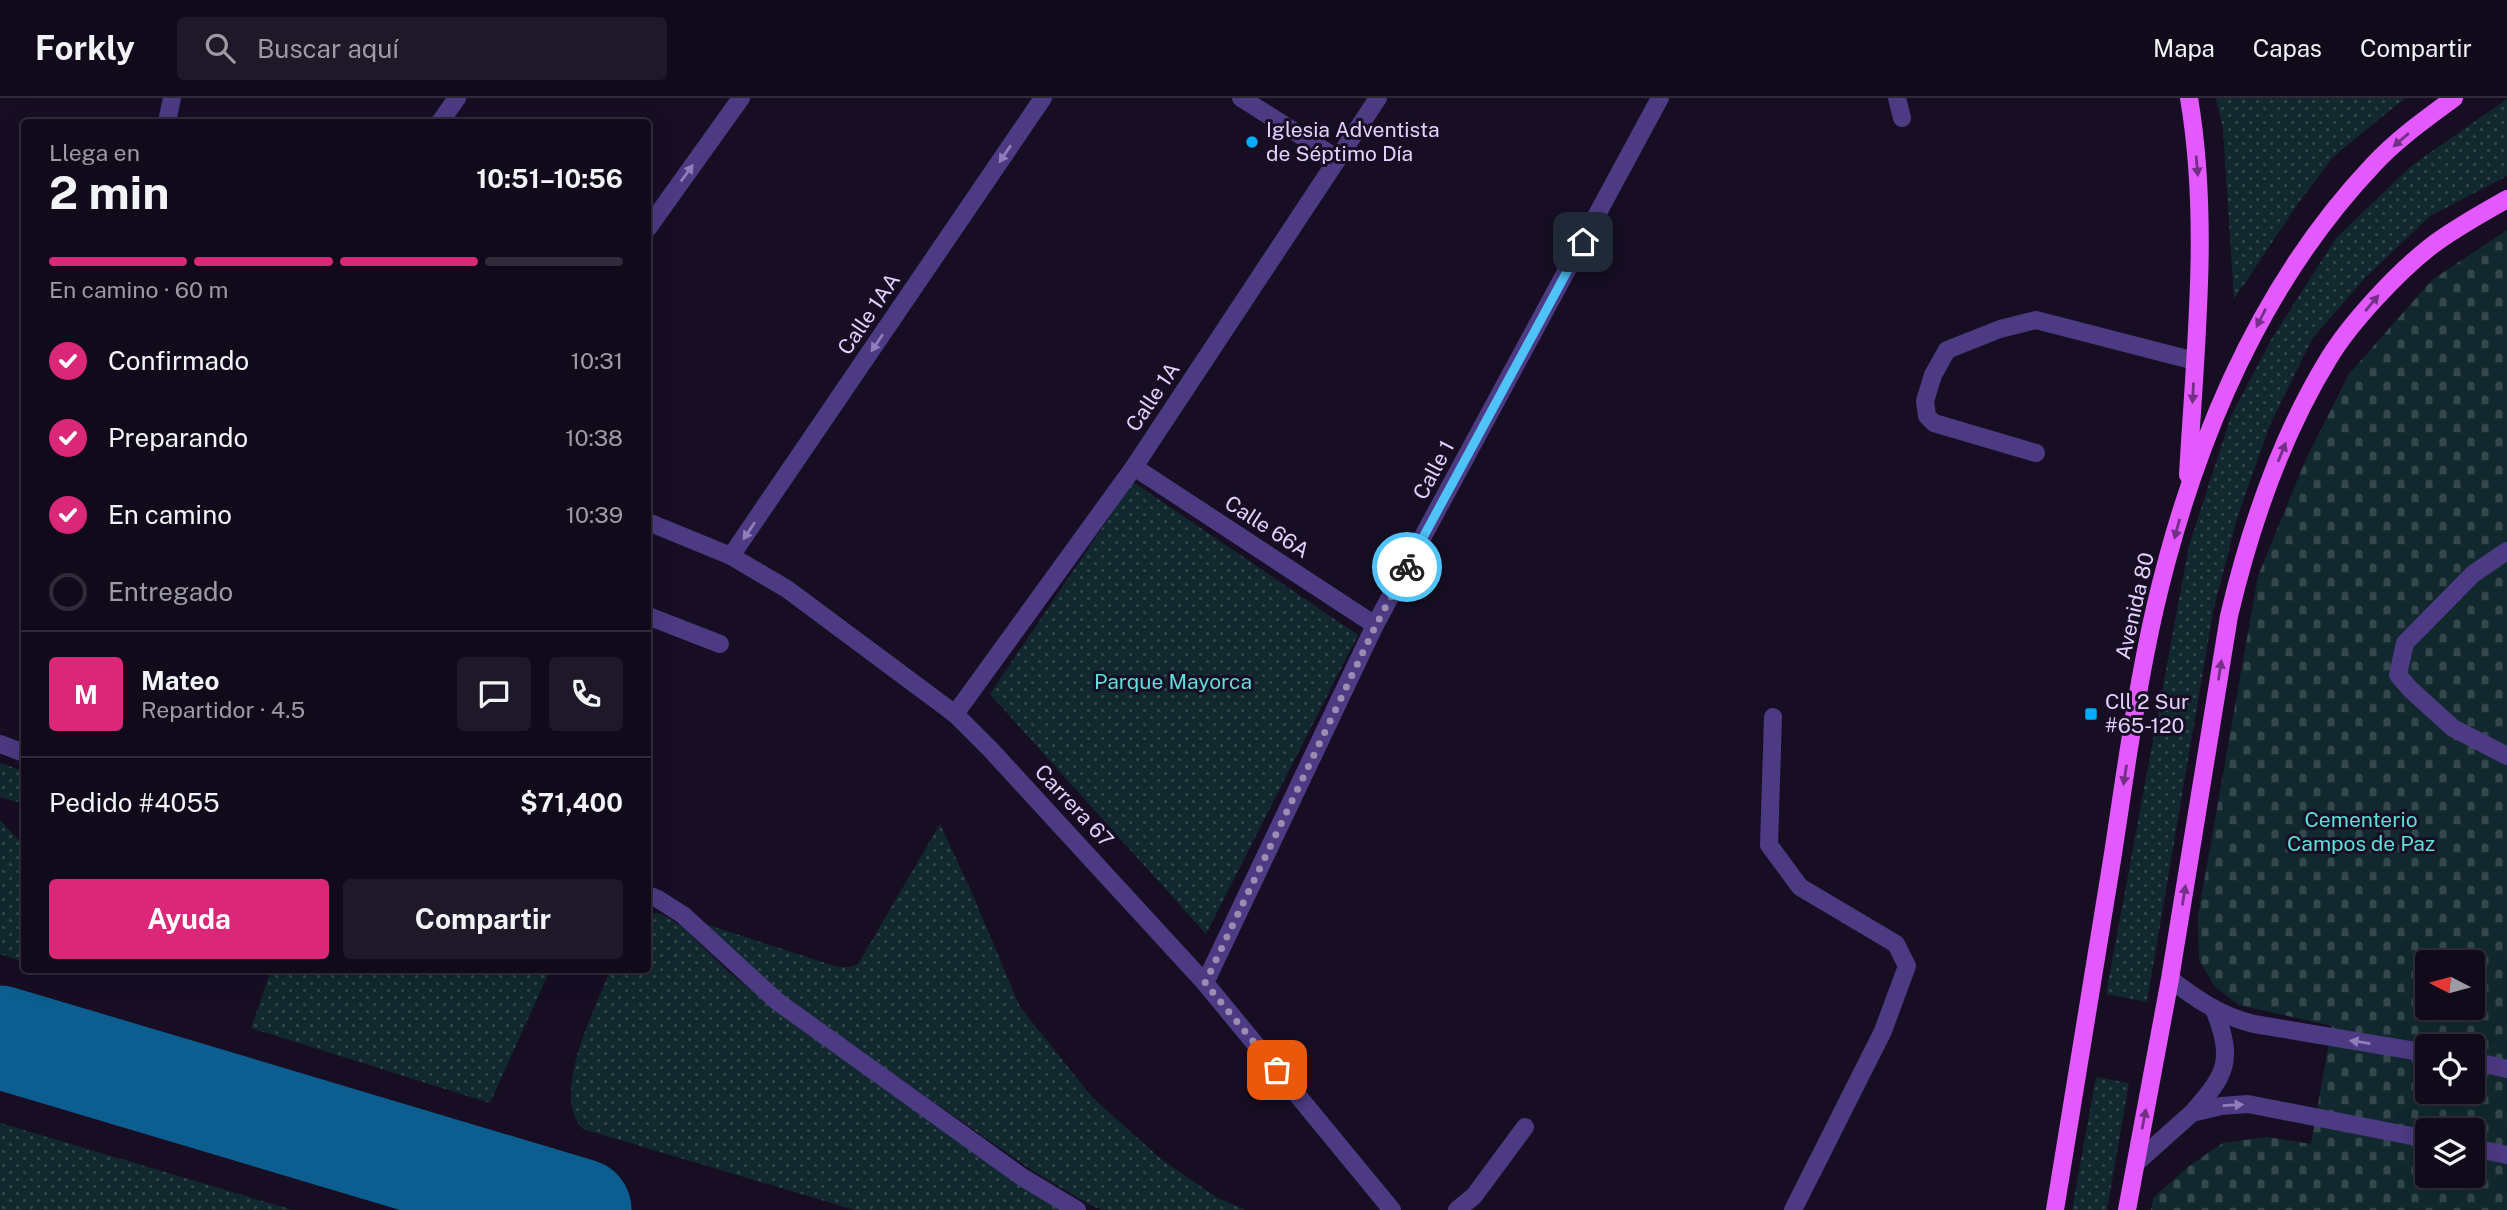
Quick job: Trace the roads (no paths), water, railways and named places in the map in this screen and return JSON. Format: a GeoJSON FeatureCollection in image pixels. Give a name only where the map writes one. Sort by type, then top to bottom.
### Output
{"type":"FeatureCollection","features":[{"type":"Feature","properties":{"kind":"main road"},"geometry":{"type":"LineString","coordinates":[[2187,493],[2199,304],[2198,184],[2189,98]]}},
{"type":"Feature","properties":{"kind":"main road","name":"Avenida 80"},"geometry":{"type":"LineString","coordinates":[[2055,1210],[2133,722],[2155,608],[2187,493],[2229,382],[2272,299],[2297,259],[2375,162],[2454,98]]}},
{"type":"Feature","properties":{"kind":"main road"},"geometry":{"type":"LineString","coordinates":[[2127,1210],[2170,979],[2229,617],[2242,564],[2263,500],[2292,428],[2330,356],[2378,296],[2430,247],[2507,199]]}},
{"type":"Feature","properties":{"kind":"street"},"geometry":{"type":"LineString","coordinates":[[168,119],[172,98]]}},
{"type":"Feature","properties":{"kind":"street"},"geometry":{"type":"LineString","coordinates":[[442,119],[457,98]]}},
{"type":"Feature","properties":{"kind":"street"},"geometry":{"type":"LineString","coordinates":[[651,224],[741,98]]}},
{"type":"Feature","properties":{"kind":"street","name":"Calle 1AA"},"geometry":{"type":"LineString","coordinates":[[731,556],[1043,98]]}},
{"type":"Feature","properties":{"kind":"street"},"geometry":{"type":"LineString","coordinates":[[1241,98],[1338,159]]}},
{"type":"Feature","properties":{"kind":"street","name":"Calle 1A"},"geometry":{"type":"LineString","coordinates":[[955,714],[1134,467],[1378,98]]}},
{"type":"Feature","properties":{"kind":"street","name":"Calle 1"},"geometry":{"type":"LineString","coordinates":[[1205,983],[1376,625],[1660,98]]}},
{"type":"Feature","properties":{"kind":"street"},"geometry":{"type":"LineString","coordinates":[[1897,98],[1902,117]]}},
{"type":"Feature","properties":{"kind":"street"},"geometry":{"type":"LineString","coordinates":[[2036,453],[1934,423],[1927,416],[1925,401],[1933,375],[1947,350],[2000,329],[2036,320],[2195,361]]}},
{"type":"Feature","properties":{"kind":"street","name":"Calle 66A"},"geometry":{"type":"LineString","coordinates":[[1134,467],[1376,625]]}},
{"type":"Feature","properties":{"kind":"street","name":"Carrera 67"},"geometry":{"type":"LineString","coordinates":[[651,523],[731,556],[787,589],[955,714],[1205,983],[1391,1210]]}},
{"type":"Feature","properties":{"kind":"street"},"geometry":{"type":"LineString","coordinates":[[2507,551],[2473,574],[2406,643],[2398,675],[2453,728],[2507,756]]}},
{"type":"Feature","properties":{"kind":"street"},"geometry":{"type":"LineString","coordinates":[[651,617],[720,644]]}},
{"type":"Feature","properties":{"kind":"street"},"geometry":{"type":"LineString","coordinates":[[1773,717],[1769,845],[1800,887],[1896,944],[1907,966],[1883,1031],[1793,1210]]}},
{"type":"Feature","properties":{"kind":"street"},"geometry":{"type":"LineString","coordinates":[[0,744],[21,752]]}},
{"type":"Feature","properties":{"kind":"street"},"geometry":{"type":"LineString","coordinates":[[651,896],[683,915],[778,1002],[1022,1177],[1077,1210]]}},
{"type":"Feature","properties":{"kind":"street"},"geometry":{"type":"LineString","coordinates":[[2170,979],[2191,996],[2234,1019],[2415,1051]]}},
{"type":"Feature","properties":{"kind":"street"},"geometry":{"type":"LineString","coordinates":[[2136,1163],[2192,1113],[2224,1072],[2226,1048],[2214,1009]]}},
{"type":"Feature","properties":{"kind":"street"},"geometry":{"type":"LineString","coordinates":[[2485,1064],[2507,1069]]}},
{"type":"Feature","properties":{"kind":"street"},"geometry":{"type":"LineString","coordinates":[[2192,1113],[2221,1105],[2248,1104],[2415,1137]]}},
{"type":"Feature","properties":{"kind":"street"},"geometry":{"type":"LineString","coordinates":[[1457,1210],[1474,1196],[1525,1127]]}},
{"type":"Feature","properties":{"kind":"street"},"geometry":{"type":"LineString","coordinates":[[2485,1151],[2507,1155]]}},
{"type":"Feature","properties":{"kind":"place","name":"Iglesia Adventista de Séptimo Día"},"geometry":{"type":"Point","coordinates":[1252,142]}},
{"type":"Feature","properties":{"kind":"place","name":"Cll 2 Sur #65-120"},"geometry":{"type":"Point","coordinates":[2091,714]}},
{"type":"Feature","properties":{"kind":"park label","name":"Parque Mayorca"},"geometry":{"type":"Point","coordinates":[1173,682]}},
{"type":"Feature","properties":{"kind":"park label","name":"Cementerio Campos de Paz"},"geometry":{"type":"Point","coordinates":[2361,832]}}]}
